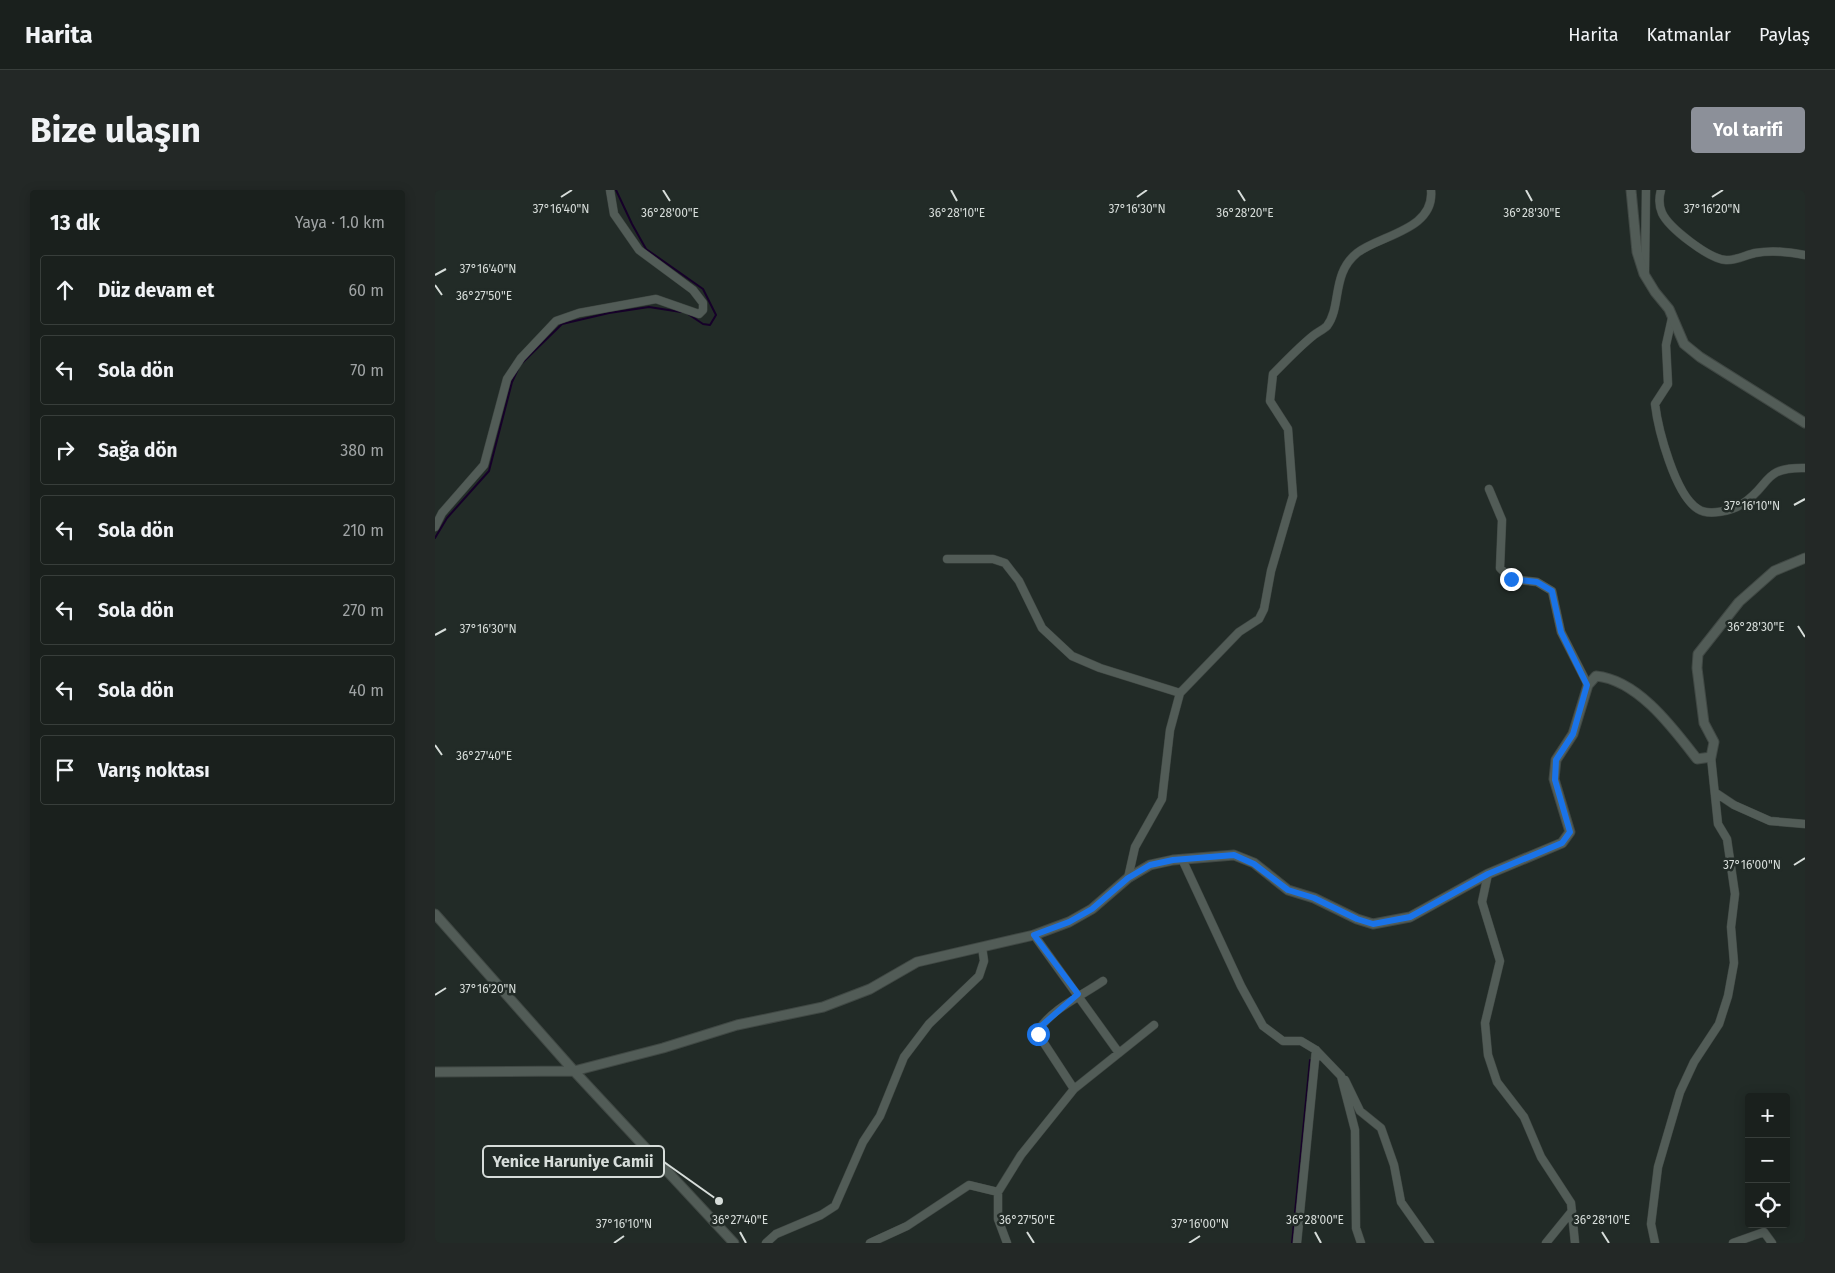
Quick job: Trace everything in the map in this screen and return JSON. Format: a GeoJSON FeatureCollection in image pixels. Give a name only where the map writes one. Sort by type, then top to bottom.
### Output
{"type":"FeatureCollection","features":[{"type":"Feature","properties":{"kind":"street"},"geometry":{"type":"LineString","coordinates":[[435,527],[438,511],[484,464],[507,379],[521,358],[556,321],[579,313],[657,299],[699,314],[703,310],[703,303],[693,290],[639,250],[614,214],[610,190]]}},
{"type":"Feature","properties":{"kind":"street"},"geometry":{"type":"LineString","coordinates":[[1128,878],[1135,847],[1162,799],[1169,730],[1180,693],[1239,632],[1259,619],[1264,608],[1271,570],[1293,496],[1288,429],[1270,401],[1273,374],[1314,335],[1327,326],[1340,278],[1347,264],[1374,242],[1414,225],[1427,207],[1431,190]]}},
{"type":"Feature","properties":{"kind":"street"},"geometry":{"type":"LineString","coordinates":[[1631,190],[1637,252],[1644,274],[1655,292],[1669,309],[1684,344],[1700,357],[1805,423]]}},
{"type":"Feature","properties":{"kind":"street"},"geometry":{"type":"LineString","coordinates":[[1644,274],[1646,190]]}},
{"type":"Feature","properties":{"kind":"street"},"geometry":{"type":"LineString","coordinates":[[1661,190],[1661,212],[1667,220],[1682,235],[1713,256],[1727,261],[1756,253],[1780,250],[1805,255]]}},
{"type":"Feature","properties":{"kind":"street"},"geometry":{"type":"LineString","coordinates":[[1672,318],[1666,345],[1668,384],[1655,404],[1658,429],[1669,459],[1686,495],[1698,510],[1715,512],[1741,505],[1760,489],[1773,472],[1788,467],[1805,468]]}},
{"type":"Feature","properties":{"kind":"street"},"geometry":{"type":"LineString","coordinates":[[1489,489],[1502,520],[1500,568],[1511,579],[1537,582],[1552,591],[1561,632],[1587,685]]}},
{"type":"Feature","properties":{"kind":"street"},"geometry":{"type":"LineString","coordinates":[[1655,1243],[1651,1224],[1658,1167],[1680,1092],[1694,1062],[1719,1024],[1728,996],[1734,963],[1731,927],[1735,894],[1727,839],[1718,824],[1711,756],[1714,742],[1704,724],[1697,668],[1698,654],[1739,602],[1774,571],[1805,558]]}},
{"type":"Feature","properties":{"kind":"street"},"geometry":{"type":"LineString","coordinates":[[947,559],[993,559],[1005,563],[1019,581],[1042,628],[1072,656],[1100,668],[1180,693]]}},
{"type":"Feature","properties":{"kind":"street"},"geometry":{"type":"LineString","coordinates":[[435,1072],[574,1071],[663,1048],[737,1025],[823,1007],[870,988],[917,962],[1034,935],[1069,922],[1092,909],[1128,878],[1150,865],[1182,859],[1234,855],[1254,864],[1288,890],[1314,898],[1357,919],[1373,924],[1410,917],[1488,874],[1562,843],[1570,832],[1555,780],[1556,760],[1573,734],[1587,685],[1596,676],[1607,677],[1629,689],[1665,716],[1697,759],[1711,756]]}},
{"type":"Feature","properties":{"kind":"street"},"geometry":{"type":"LineString","coordinates":[[1716,793],[1734,805],[1770,821],[1805,824]]}},
{"type":"Feature","properties":{"kind":"street"},"geometry":{"type":"LineString","coordinates":[[1182,859],[1241,986],[1263,1026],[1283,1040],[1301,1041],[1316,1050],[1349,1087],[1360,1111],[1381,1128],[1394,1165],[1401,1202],[1429,1243]]}},
{"type":"Feature","properties":{"kind":"street"},"geometry":{"type":"LineString","coordinates":[[1488,874],[1482,902],[1484,916],[1496,944],[1499,961],[1485,1023],[1488,1055],[1497,1082],[1523,1117],[1541,1157],[1571,1203],[1575,1243]]}},
{"type":"Feature","properties":{"kind":"street"},"geometry":{"type":"LineString","coordinates":[[435,914],[574,1071],[734,1243]]}},
{"type":"Feature","properties":{"kind":"street"},"geometry":{"type":"LineString","coordinates":[[1034,935],[1119,1053]]}},
{"type":"Feature","properties":{"kind":"street"},"geometry":{"type":"LineString","coordinates":[[766,1243],[776,1234],[821,1215],[835,1206],[863,1142],[880,1116],[904,1057],[929,1024],[979,976],[984,961],[982,947]]}},
{"type":"Feature","properties":{"kind":"street"},"geometry":{"type":"LineString","coordinates":[[1074,1089],[1038,1034],[1038,1031],[1078,994],[1088,991],[1103,981]]}},
{"type":"Feature","properties":{"kind":"street"},"geometry":{"type":"LineString","coordinates":[[1007,1243],[998,1219],[998,1192],[1021,1155],[1074,1089],[1154,1025]]}},
{"type":"Feature","properties":{"kind":"street"},"geometry":{"type":"LineString","coordinates":[[1297,1243],[1316,1050]]}},
{"type":"Feature","properties":{"kind":"street"},"geometry":{"type":"LineString","coordinates":[[1341,1076],[1355,1130],[1356,1228],[1361,1243]]}},
{"type":"Feature","properties":{"kind":"street"},"geometry":{"type":"LineString","coordinates":[[870,1243],[907,1226],[969,1185],[998,1192]]}},
{"type":"Feature","properties":{"kind":"street"},"geometry":{"type":"LineString","coordinates":[[1546,1243],[1572,1211]]}},
{"type":"Feature","properties":{"kind":"street"},"geometry":{"type":"LineString","coordinates":[[1733,1243],[1764,1232],[1772,1243]]}},
{"type":"Feature","properties":{"kind":"waterway"},"geometry":{"type":"LineString","coordinates":[[616,190],[646,249],[703,289],[716,315],[710,325],[703,324],[688,314]]}},
{"type":"Feature","properties":{"kind":"waterway"},"geometry":{"type":"LineString","coordinates":[[520,365],[562,324],[609,313],[649,307],[681,312]]}},
{"type":"Feature","properties":{"kind":"waterway"},"geometry":{"type":"LineString","coordinates":[[435,538],[447,518],[489,471],[512,382],[518,369]]}},
{"type":"Feature","properties":{"kind":"waterway"},"geometry":{"type":"LineString","coordinates":[[1292,1243],[1310,1060]]}},
{"type":"Feature","properties":{"kind":"place","name":"Yenice Haruniye Camii"},"geometry":{"type":"Point","coordinates":[719,1201]}},
{"type":"Feature","properties":{"kind":"route"},"geometry":{"type":"LineString","coordinates":[[1038,1034],[1040,1027],[1078,994],[1034,935],[1069,922],[1092,909],[1128,878],[1150,865],[1173,860],[1234,855],[1254,864],[1288,890],[1314,898],[1357,919],[1373,924],[1410,917],[1488,874],[1562,843],[1570,832],[1555,780],[1556,760],[1573,734],[1587,685],[1561,632],[1552,591],[1545,584],[1511,579]]}}]}
